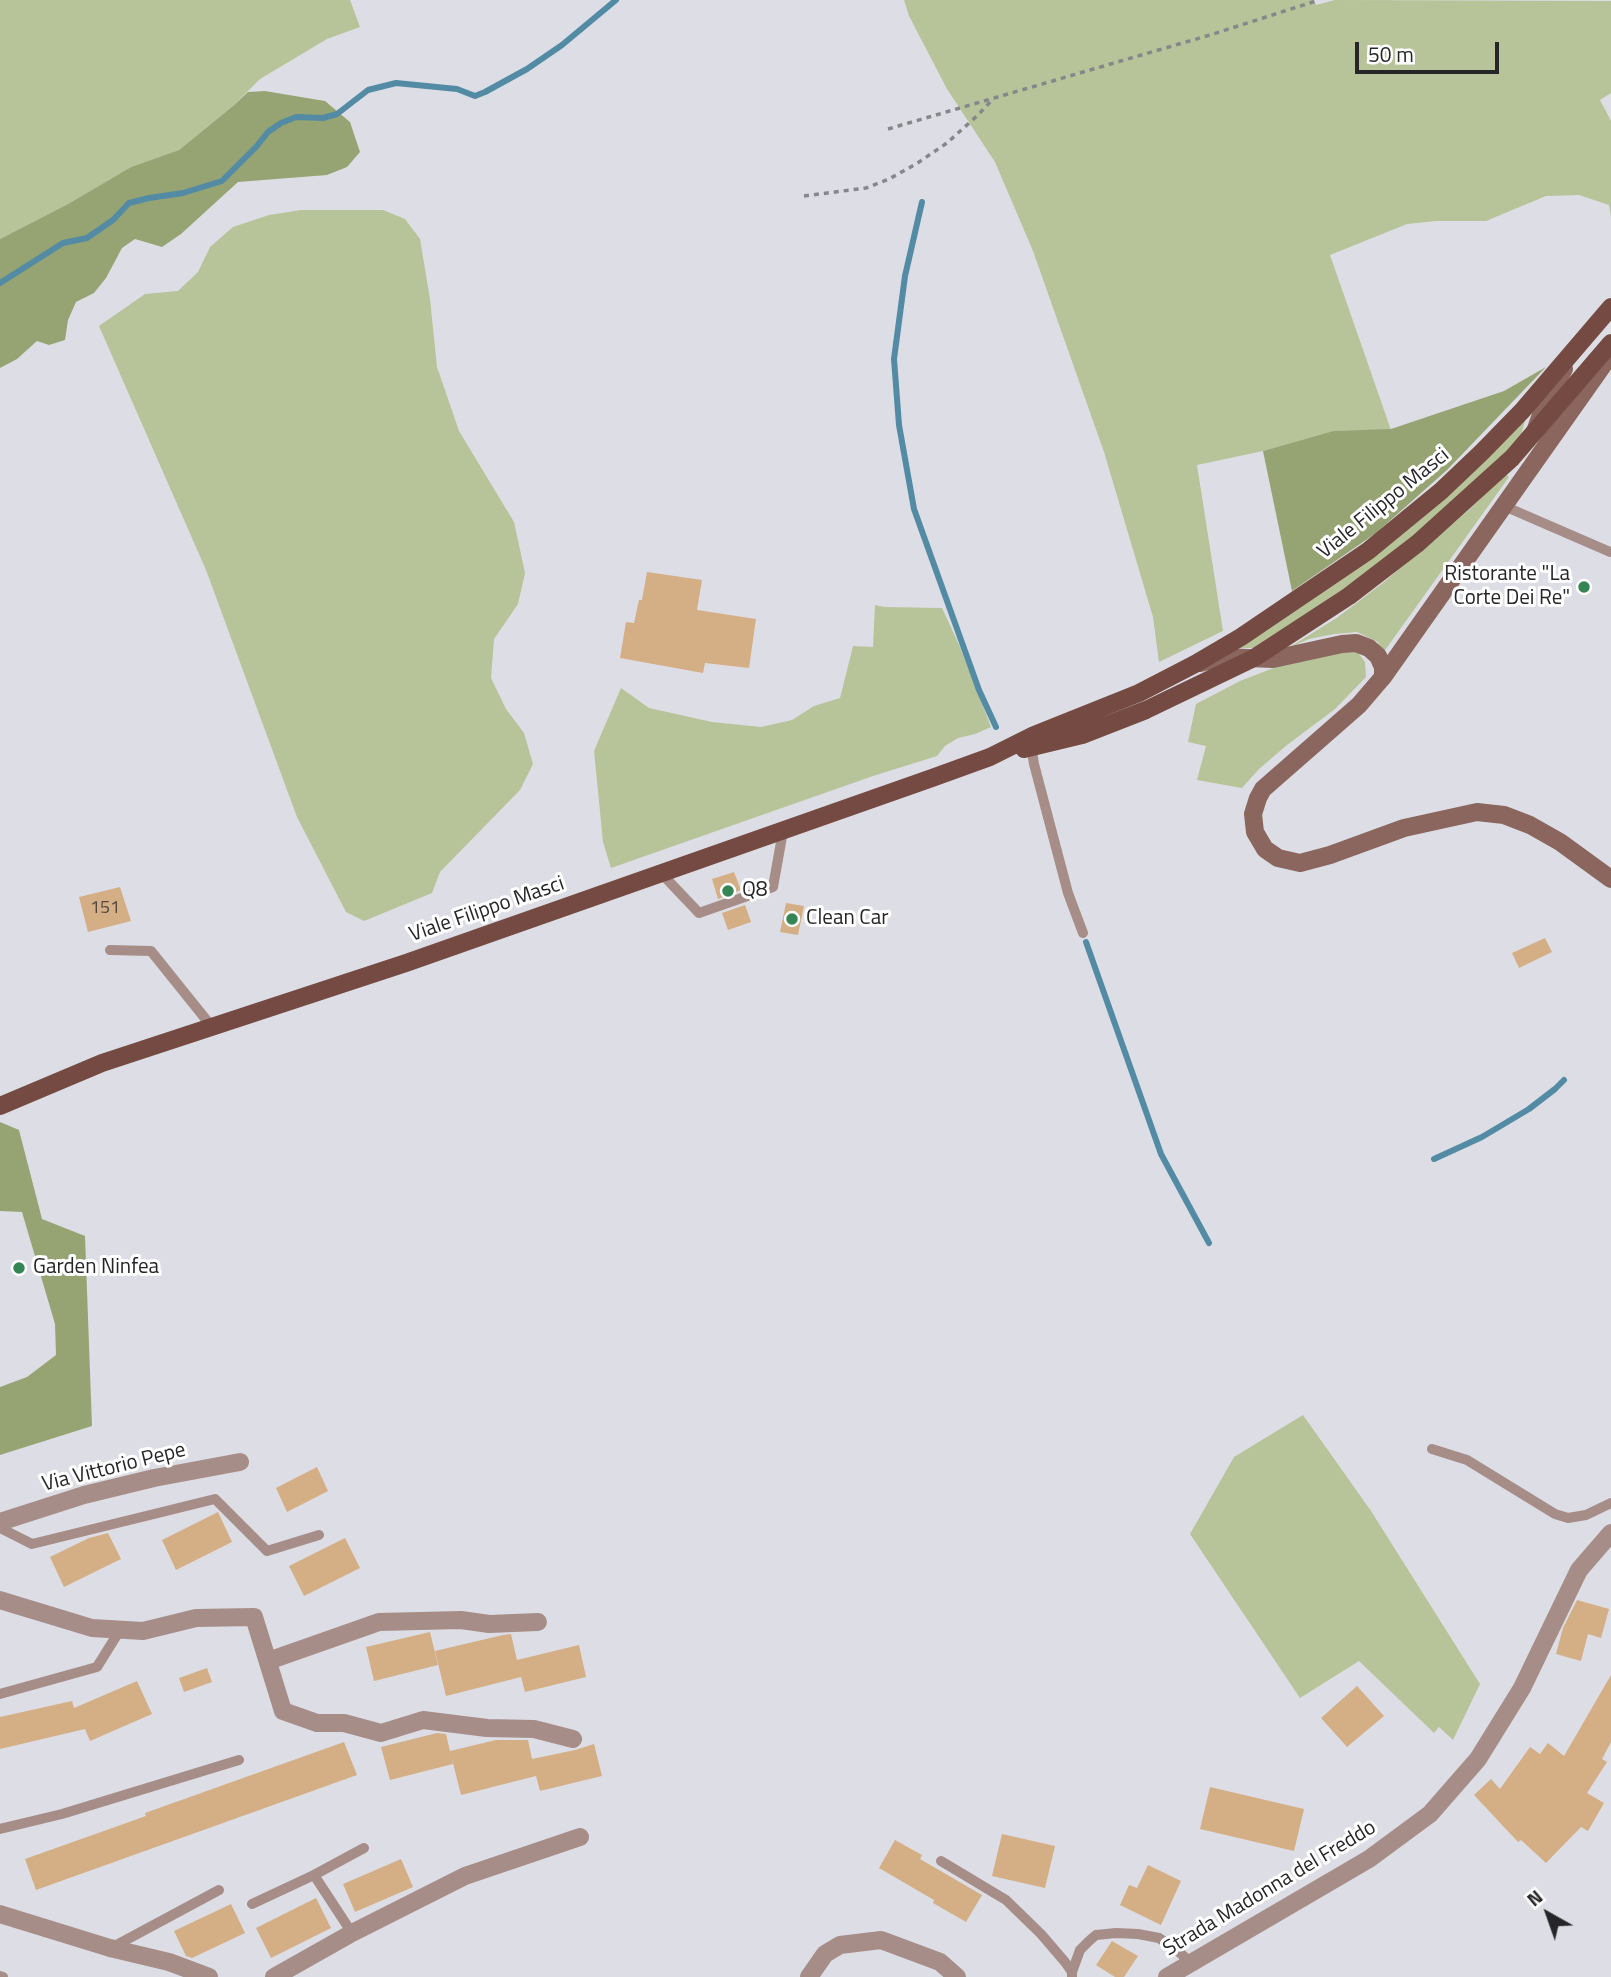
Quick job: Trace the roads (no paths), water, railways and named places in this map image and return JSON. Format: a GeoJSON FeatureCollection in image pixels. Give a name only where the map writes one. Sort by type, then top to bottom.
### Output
{"type":"FeatureCollection","features":[{"type":"Feature","properties":{"kind":"main road","name":"Viale Filippo Masci"},"geometry":{"type":"LineString","coordinates":[[0,1106],[102,1063],[406,962],[990,757],[1139,693],[1241,637],[1368,551],[1482,452],[1522,411],[1611,307]]}},
{"type":"Feature","properties":{"kind":"main road","name":"Viale Filippo Masci"},"geometry":{"type":"LineString","coordinates":[[1030,742],[1082,735],[1146,710],[1254,658],[1349,596],[1452,514],[1502,467],[1611,343]]}},
{"type":"Feature","properties":{"kind":"main road","name":"Viale Filippo Masci"},"geometry":{"type":"LineString","coordinates":[[1534,432],[1546,400],[1577,348]]}},
{"type":"Feature","properties":{"kind":"main road"},"geometry":{"type":"LineString","coordinates":[[1611,354],[1383,677],[1359,705],[1263,789],[1255,805],[1253,822],[1258,839],[1272,855],[1284,861],[1306,862],[1404,828],[1477,811],[1504,815],[1530,825],[1560,842],[1611,879]]}},
{"type":"Feature","properties":{"kind":"main road"},"geometry":{"type":"LineString","coordinates":[[1504,506],[1534,432]]}},
{"type":"Feature","properties":{"kind":"main road"},"geometry":{"type":"LineString","coordinates":[[1254,658],[1273,659],[1356,643],[1369,648],[1378,656],[1383,677]]}},
{"type":"Feature","properties":{"kind":"main road","name":"Viale Filippo Masci"},"geometry":{"type":"LineString","coordinates":[[1195,664],[1223,657],[1254,658]]}},
{"type":"Feature","properties":{"kind":"street","name":"Via Vittorio Pepe"},"geometry":{"type":"LineString","coordinates":[[0,1522],[84,1495],[154,1478],[240,1462]]}},
{"type":"Feature","properties":{"kind":"street","name":"Strada Madonna del Freddo"},"geometry":{"type":"LineString","coordinates":[[1167,1977],[1369,1859],[1430,1814],[1478,1759],[1522,1688],[1579,1570],[1611,1533]]}},
{"type":"Feature","properties":{"kind":"street"},"geometry":{"type":"LineString","coordinates":[[0,1600],[92,1628],[120,1630],[143,1631],[196,1618],[254,1617],[284,1711],[317,1723],[344,1723],[381,1733],[423,1720],[487,1728],[534,1730],[573,1739]]}},
{"type":"Feature","properties":{"kind":"street"},"geometry":{"type":"LineString","coordinates":[[268,1661],[380,1622],[538,1622]]}},
{"type":"Feature","properties":{"kind":"street"},"geometry":{"type":"LineString","coordinates":[[274,1977],[352,1933],[465,1876],[580,1837]]}},
{"type":"Feature","properties":{"kind":"street"},"geometry":{"type":"LineString","coordinates":[[0,1914],[110,1948],[169,1962],[209,1977]]}},
{"type":"Feature","properties":{"kind":"street"},"geometry":{"type":"LineString","coordinates":[[809,1977],[825,1955],[840,1945],[881,1940],[940,1962],[957,1977]]}},
{"type":"Feature","properties":{"kind":"lane"},"geometry":{"type":"LineString","coordinates":[[1504,506],[1611,552]]}},
{"type":"Feature","properties":{"kind":"lane"},"geometry":{"type":"LineString","coordinates":[[1030,742],[1068,893],[1083,933]]}},
{"type":"Feature","properties":{"kind":"lane"},"geometry":{"type":"LineString","coordinates":[[661,873],[699,913],[773,887],[783,831]]}},
{"type":"Feature","properties":{"kind":"lane"},"geometry":{"type":"LineString","coordinates":[[110,950],[150,951],[212,1027]]}},
{"type":"Feature","properties":{"kind":"lane"},"geometry":{"type":"LineString","coordinates":[[1432,1449],[1467,1460],[1555,1514],[1567,1518],[1586,1515],[1611,1503]]}},
{"type":"Feature","properties":{"kind":"lane"},"geometry":{"type":"LineString","coordinates":[[0,1528],[32,1544],[215,1499],[267,1551],[318,1535]]}},
{"type":"Feature","properties":{"kind":"lane"},"geometry":{"type":"LineString","coordinates":[[0,1694],[97,1667],[120,1630]]}},
{"type":"Feature","properties":{"kind":"lane"},"geometry":{"type":"LineString","coordinates":[[0,1829],[62,1814],[239,1760]]}},
{"type":"Feature","properties":{"kind":"lane"},"geometry":{"type":"LineString","coordinates":[[251,1904],[364,1848]]}},
{"type":"Feature","properties":{"kind":"lane"},"geometry":{"type":"LineString","coordinates":[[941,1861],[1006,1900],[1041,1934],[1072,1974]]}},
{"type":"Feature","properties":{"kind":"lane"},"geometry":{"type":"LineString","coordinates":[[314,1875],[352,1933]]}},
{"type":"Feature","properties":{"kind":"lane"},"geometry":{"type":"LineString","coordinates":[[110,1948],[219,1890]]}},
{"type":"Feature","properties":{"kind":"lane"},"geometry":{"type":"LineString","coordinates":[[1072,1974],[1080,1950],[1089,1941],[1096,1935],[1116,1933],[1159,1938],[1191,1963]]}},
{"type":"Feature","properties":{"kind":"waterway"},"geometry":{"type":"LineString","coordinates":[[0,283],[63,243],[87,238],[113,220],[129,203],[183,193],[222,181],[268,132],[296,117],[323,118],[337,114],[368,90],[396,83],[457,89],[475,96],[485,92],[527,69],[562,45],[616,0]]}},
{"type":"Feature","properties":{"kind":"waterway"},"geometry":{"type":"LineString","coordinates":[[922,202],[905,276],[894,359],[899,425],[914,509],[979,690],[996,727]]}},
{"type":"Feature","properties":{"kind":"waterway"},"geometry":{"type":"LineString","coordinates":[[1086,942],[1161,1154],[1209,1243]]}},
{"type":"Feature","properties":{"kind":"waterway"},"geometry":{"type":"LineString","coordinates":[[1434,1159],[1482,1137],[1529,1109],[1564,1080]]}},
{"type":"Feature","properties":{"kind":"place","name":"Ristorante \"La Corte Dei Re\""},"geometry":{"type":"Point","coordinates":[1584,587]}},
{"type":"Feature","properties":{"kind":"place","name":"Q8"},"geometry":{"type":"Point","coordinates":[728,891]}},
{"type":"Feature","properties":{"kind":"place","name":"Clean Car"},"geometry":{"type":"Point","coordinates":[792,919]}},
{"type":"Feature","properties":{"kind":"place","name":"Garden Ninfea"},"geometry":{"type":"Point","coordinates":[19,1268]}}]}
